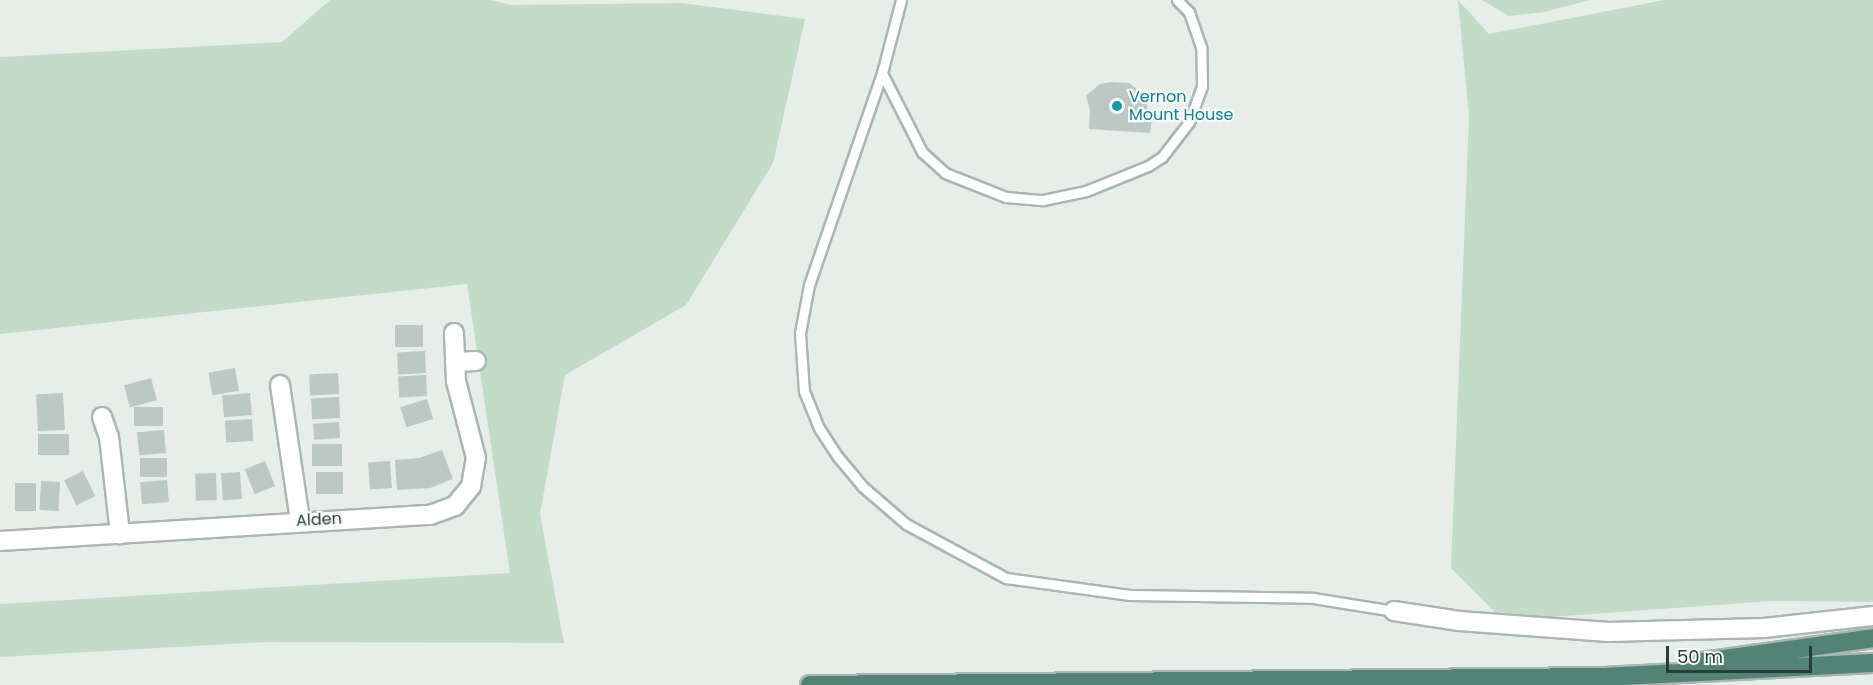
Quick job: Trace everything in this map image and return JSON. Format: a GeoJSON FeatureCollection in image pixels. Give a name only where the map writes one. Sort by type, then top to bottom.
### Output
{"type":"FeatureCollection","features":[{"type":"Feature","properties":{"kind":"highway"},"geometry":{"type":"LineString","coordinates":[[1604,677],[1873,638]]}},
{"type":"Feature","properties":{"kind":"highway"},"geometry":{"type":"LineString","coordinates":[[810,685],[1604,677],[1873,663]]}},
{"type":"Feature","properties":{"kind":"street","name":"Alden"},"geometry":{"type":"LineString","coordinates":[[0,541],[300,521],[430,515],[454,506],[471,486],[476,458],[465,423],[455,362],[454,333]]}},
{"type":"Feature","properties":{"kind":"street"},"geometry":{"type":"LineString","coordinates":[[455,362],[476,361]]}},
{"type":"Feature","properties":{"kind":"street"},"geometry":{"type":"LineString","coordinates":[[280,385],[300,521]]}},
{"type":"Feature","properties":{"kind":"street"},"geometry":{"type":"LineString","coordinates":[[102,417],[109,438],[120,534]]}},
{"type":"Feature","properties":{"kind":"street"},"geometry":{"type":"LineString","coordinates":[[1394,611],[1459,621],[1609,632],[1755,628],[1873,616]]}},
{"type":"Feature","properties":{"kind":"lane"},"geometry":{"type":"LineString","coordinates":[[901,0],[882,73],[809,285],[802,324],[800,370],[804,391],[819,428],[838,457],[862,486],[906,524],[1006,578],[1130,595],[1313,597],[1394,611]]}},
{"type":"Feature","properties":{"kind":"lane"},"geometry":{"type":"LineString","coordinates":[[882,73],[922,152],[945,173],[1006,198],[1043,200],[1086,191],[1148,166],[1162,157],[1189,122],[1202,86],[1202,47],[1189,12],[1177,0]]}},
{"type":"Feature","properties":{"kind":"green space"},"geometry":{"type":"Polygon","coordinates":[[[330,0],[491,0],[511,5],[682,3],[805,19],[773,163],[686,305],[565,375],[540,514],[564,643],[267,642],[0,657],[0,604],[510,573],[467,284],[0,334],[0,57],[282,42],[330,0]]]}},
{"type":"Feature","properties":{"kind":"green space"},"geometry":{"type":"Polygon","coordinates":[[[1458,0],[1489,34],[1664,0],[1873,0],[1873,602],[1771,601],[1551,617],[1495,612],[1451,568],[1469,117],[1458,0]]]}},
{"type":"Feature","properties":{"kind":"green space"},"geometry":{"type":"Polygon","coordinates":[[[1482,0],[1589,0],[1545,12],[1509,16],[1482,0]]]}},
{"type":"Feature","properties":{"kind":"building","name":"Vernon Mount House"},"geometry":{"type":"Polygon","coordinates":[[[1129,83],[1144,94],[1148,111],[1153,111],[1150,133],[1089,129],[1090,110],[1086,96],[1100,84],[1129,83]]]}},
{"type":"Feature","properties":{"kind":"building"},"geometry":{"type":"Polygon","coordinates":[[[395,325],[423,325],[423,347],[395,347],[395,325]]]}},
{"type":"Feature","properties":{"kind":"building"},"geometry":{"type":"Polygon","coordinates":[[[425,351],[426,373],[398,374],[397,352],[425,351]]]}},
{"type":"Feature","properties":{"kind":"building"},"geometry":{"type":"Polygon","coordinates":[[[235,368],[239,391],[212,395],[208,373],[235,368]]]}},
{"type":"Feature","properties":{"kind":"building"},"geometry":{"type":"Polygon","coordinates":[[[338,373],[339,394],[310,395],[309,375],[338,373]]]}},
{"type":"Feature","properties":{"kind":"building"},"geometry":{"type":"Polygon","coordinates":[[[426,375],[427,396],[399,397],[398,376],[426,375]]]}},
{"type":"Feature","properties":{"kind":"building"},"geometry":{"type":"Polygon","coordinates":[[[151,378],[157,400],[130,407],[124,385],[151,378]]]}},
{"type":"Feature","properties":{"kind":"building"},"geometry":{"type":"Polygon","coordinates":[[[63,393],[65,430],[38,431],[36,394],[63,393]]]}},
{"type":"Feature","properties":{"kind":"building"},"geometry":{"type":"Polygon","coordinates":[[[250,393],[252,415],[224,417],[222,395],[250,393]]]}},
{"type":"Feature","properties":{"kind":"building"},"geometry":{"type":"Polygon","coordinates":[[[339,397],[340,418],[312,419],[311,398],[339,397]]]}},
{"type":"Feature","properties":{"kind":"building"},"geometry":{"type":"Polygon","coordinates":[[[427,399],[433,419],[406,427],[400,407],[427,399]]]}},
{"type":"Feature","properties":{"kind":"building"},"geometry":{"type":"Polygon","coordinates":[[[134,407],[163,407],[163,426],[134,426],[134,407]]]}},
{"type":"Feature","properties":{"kind":"building"},"geometry":{"type":"Polygon","coordinates":[[[252,419],[253,441],[226,442],[225,420],[252,419]]]}},
{"type":"Feature","properties":{"kind":"building"},"geometry":{"type":"Polygon","coordinates":[[[339,422],[340,438],[314,440],[313,424],[339,422]]]}},
{"type":"Feature","properties":{"kind":"building"},"geometry":{"type":"Polygon","coordinates":[[[164,430],[166,453],[139,455],[137,432],[164,430]]]}},
{"type":"Feature","properties":{"kind":"building"},"geometry":{"type":"Polygon","coordinates":[[[38,434],[69,434],[69,455],[38,455],[38,434]]]}},
{"type":"Feature","properties":{"kind":"building"},"geometry":{"type":"Polygon","coordinates":[[[312,444],[342,444],[342,466],[312,466],[312,444]]]}},
{"type":"Feature","properties":{"kind":"building"},"geometry":{"type":"Polygon","coordinates":[[[442,450],[453,479],[430,488],[397,490],[395,460],[419,458],[442,450]]]}},
{"type":"Feature","properties":{"kind":"building"},"geometry":{"type":"Polygon","coordinates":[[[140,458],[167,458],[167,477],[140,477],[140,458]]]}},
{"type":"Feature","properties":{"kind":"building"},"geometry":{"type":"Polygon","coordinates":[[[265,461],[275,486],[255,494],[245,469],[265,461]]]}},
{"type":"Feature","properties":{"kind":"building"},"geometry":{"type":"Polygon","coordinates":[[[390,461],[392,488],[370,489],[368,463],[390,461]]]}},
{"type":"Feature","properties":{"kind":"building"},"geometry":{"type":"Polygon","coordinates":[[[83,471],[95,496],[76,505],[64,480],[83,471]]]}},
{"type":"Feature","properties":{"kind":"building"},"geometry":{"type":"Polygon","coordinates":[[[240,472],[242,499],[223,500],[221,473],[240,472]]]}},
{"type":"Feature","properties":{"kind":"building"},"geometry":{"type":"Polygon","coordinates":[[[316,472],[343,472],[343,494],[316,494],[316,472]]]}},
{"type":"Feature","properties":{"kind":"building"},"geometry":{"type":"Polygon","coordinates":[[[216,473],[217,500],[196,501],[195,474],[216,473]]]}},
{"type":"Feature","properties":{"kind":"building"},"geometry":{"type":"Polygon","coordinates":[[[167,480],[169,502],[142,504],[140,482],[167,480]]]}},
{"type":"Feature","properties":{"kind":"building"},"geometry":{"type":"Polygon","coordinates":[[[41,481],[60,482],[58,511],[39,510],[41,481]]]}},
{"type":"Feature","properties":{"kind":"building"},"geometry":{"type":"Polygon","coordinates":[[[15,483],[36,483],[36,511],[15,511],[15,483]]]}},
{"type":"Feature","properties":{"kind":"place","name":"Vernon Mount House"},"geometry":{"type":"Point","coordinates":[1117,106]}}]}
